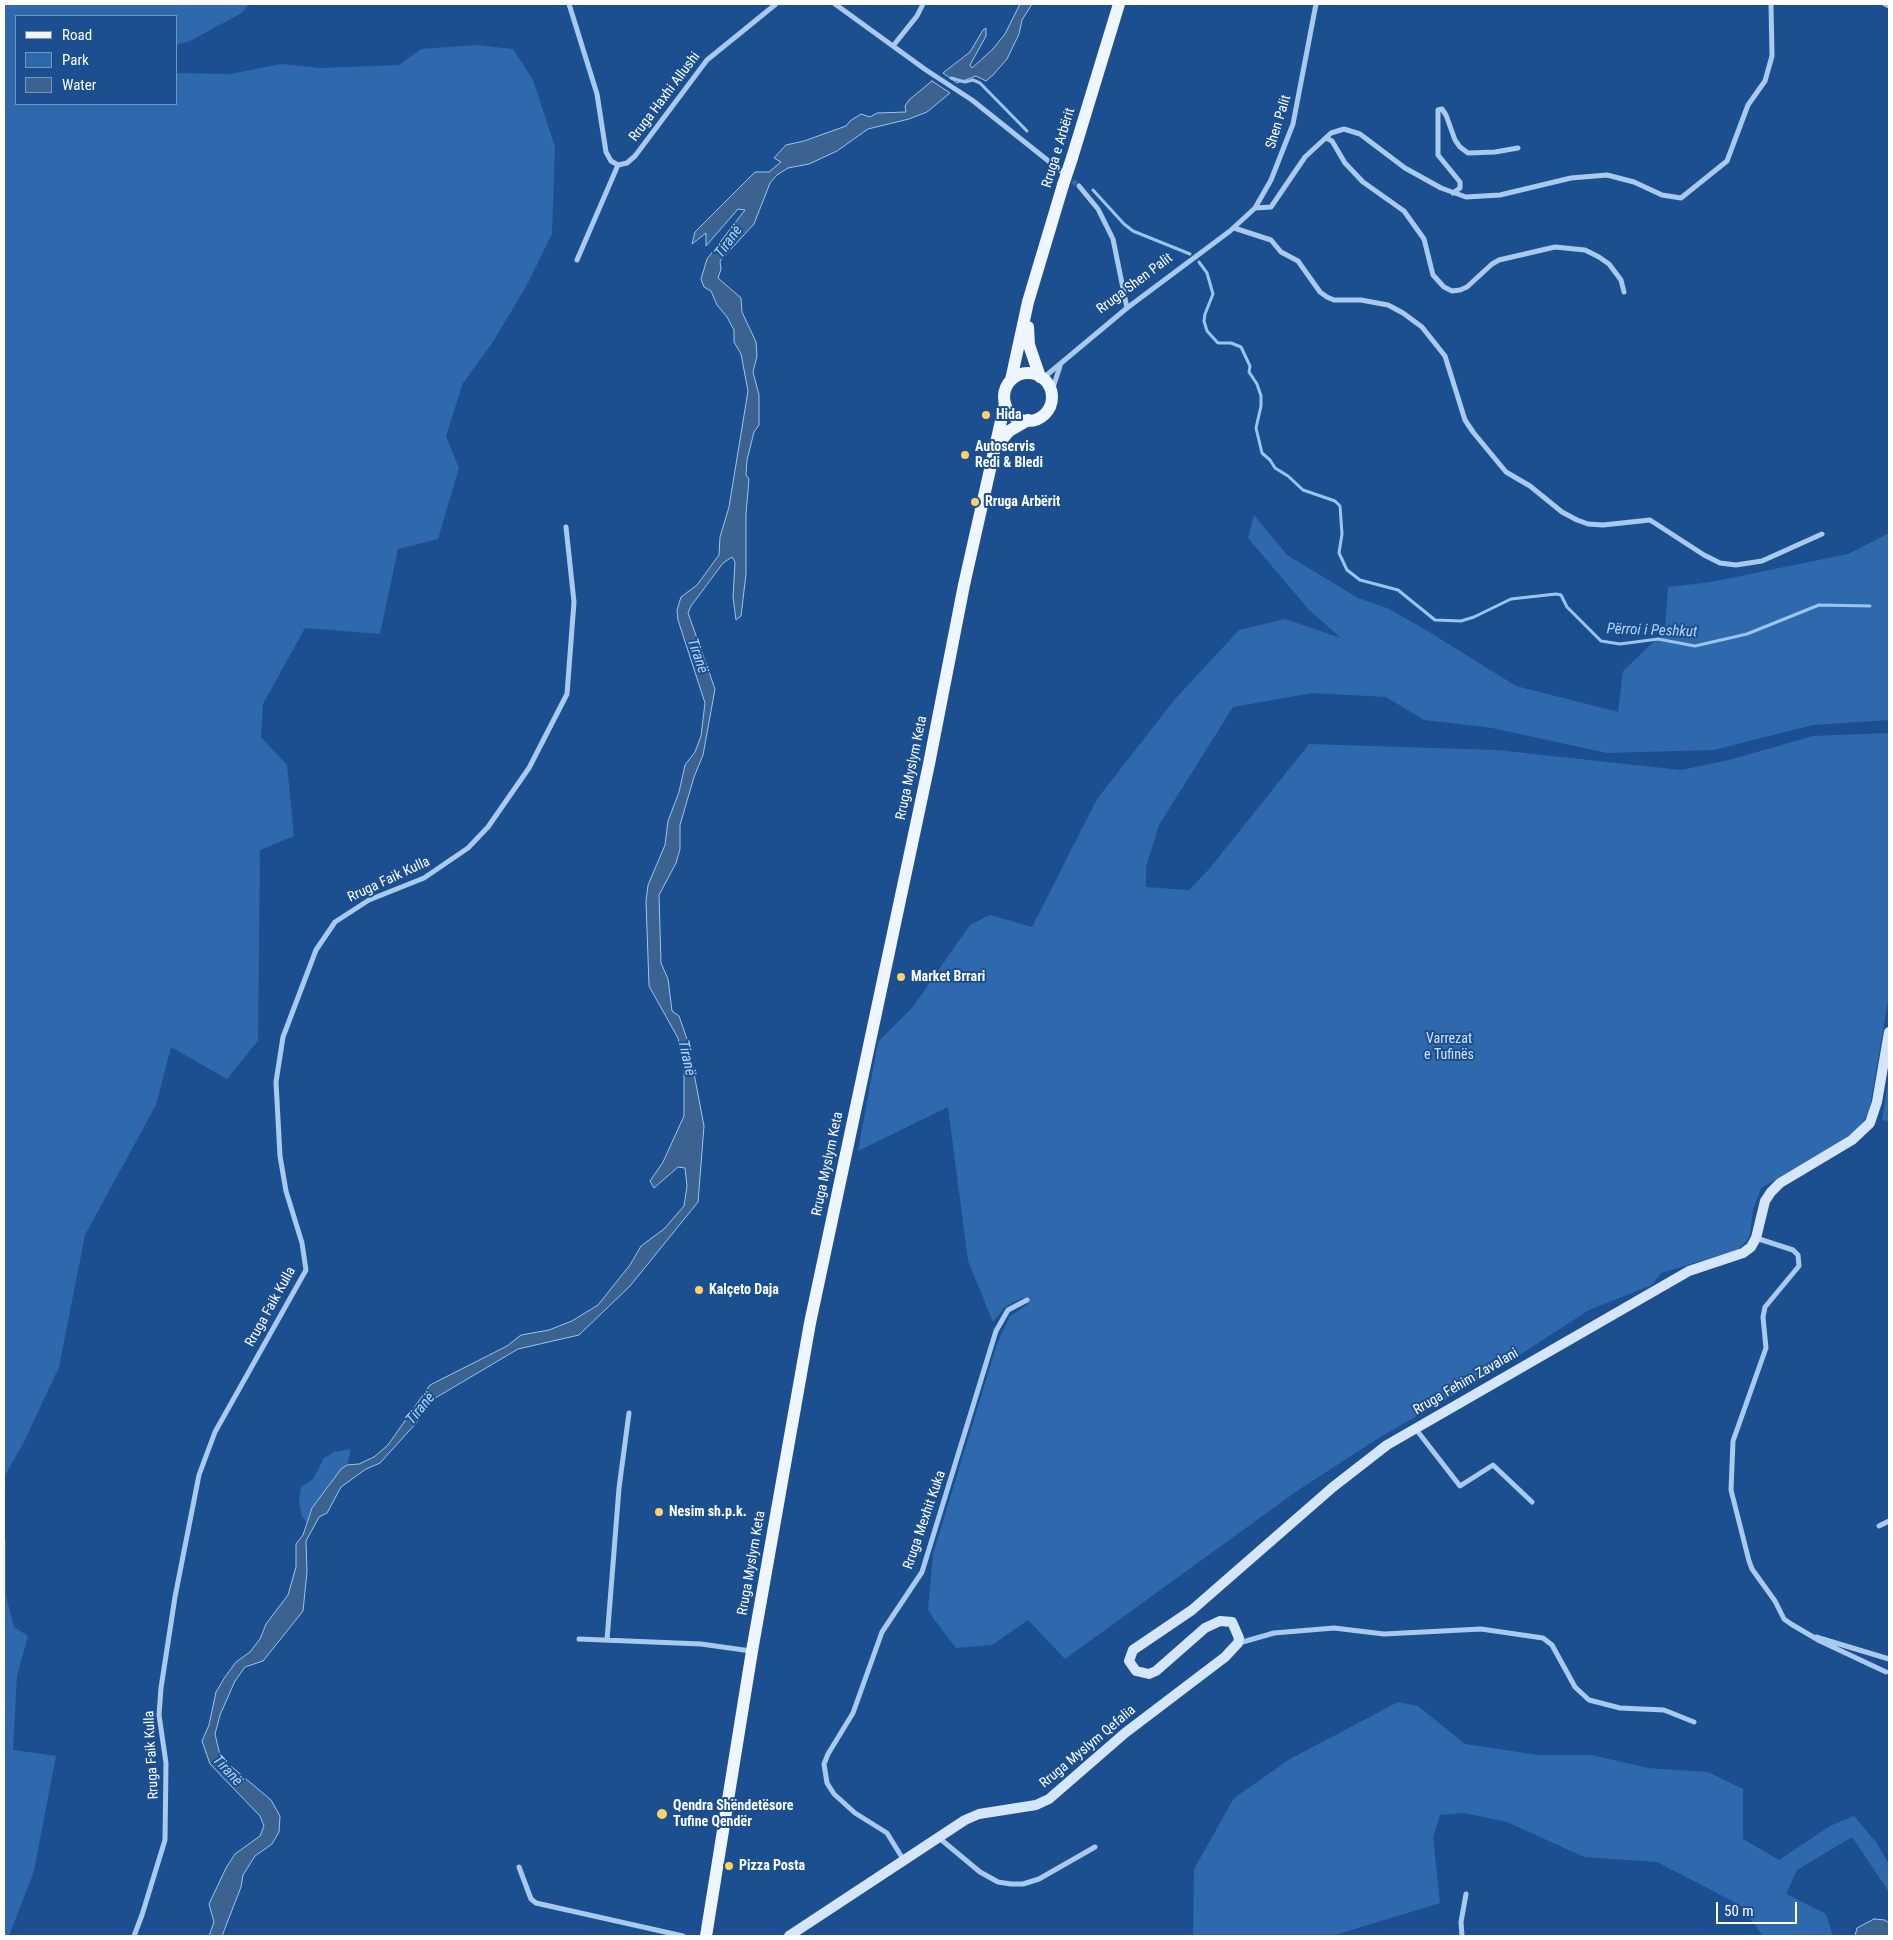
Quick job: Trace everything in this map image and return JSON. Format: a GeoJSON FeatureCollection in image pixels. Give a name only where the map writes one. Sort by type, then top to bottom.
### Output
{"type":"FeatureCollection","features":[{"type":"Feature","properties":{"kind":"main road","name":"Rruga e Arbërit"},"geometry":{"type":"LineString","coordinates":[[1011,380],[1028,302],[1119,4]]}},
{"type":"Feature","properties":{"kind":"main road","name":"Rruga e Arbërit"},"geometry":{"type":"LineString","coordinates":[[1028,302],[1029,346],[1041,378]]}},
{"type":"Feature","properties":{"kind":"main road"},"geometry":{"type":"LineString","coordinates":[[998,444],[1010,431],[1028,420],[1036,419],[1046,412],[1050,406],[1051,394],[1041,378],[1025,374],[1011,380],[1005,389],[1005,403],[1012,414],[1028,420]]}},
{"type":"Feature","properties":{"kind":"main road","name":"Rruga Myslym Keta"},"geometry":{"type":"LineString","coordinates":[[706,1936],[752,1652],[811,1316],[929,764],[964,585],[998,444],[1005,403]]}},
{"type":"Feature","properties":{"kind":"street"},"geometry":{"type":"LineString","coordinates":[[569,4],[598,94],[606,152],[611,161],[618,165],[577,260]]}},
{"type":"Feature","properties":{"kind":"street","name":"Rruga Haxhi Allushi"},"geometry":{"type":"LineString","coordinates":[[618,165],[626,163],[635,156],[707,60],[776,4]]}},
{"type":"Feature","properties":{"kind":"street"},"geometry":{"type":"LineString","coordinates":[[835,4],[926,70],[972,100],[1061,171]]}},
{"type":"Feature","properties":{"kind":"street"},"geometry":{"type":"LineString","coordinates":[[892,46],[914,20],[923,4]]}},
{"type":"Feature","properties":{"kind":"street","name":"Shen Palit"},"geometry":{"type":"LineString","coordinates":[[1232,230],[1254,208],[1275,172],[1293,124],[1316,4]]}},
{"type":"Feature","properties":{"kind":"street"},"geometry":{"type":"LineString","coordinates":[[1254,208],[1271,207],[1305,157],[1336,130],[1353,131],[1405,168],[1453,193],[1482,198],[1571,178],[1607,175],[1634,182],[1662,194],[1681,198],[1727,161],[1748,105],[1766,81],[1772,56],[1771,4]]}},
{"type":"Feature","properties":{"kind":"street"},"geometry":{"type":"LineString","coordinates":[[1885,4],[1889,6]]}},
{"type":"Feature","properties":{"kind":"street"},"geometry":{"type":"LineString","coordinates":[[1453,193],[1460,188],[1460,182],[1438,155],[1438,110],[1442,109],[1455,140],[1460,148],[1468,153],[1494,152],[1518,148]]}},
{"type":"Feature","properties":{"kind":"street"},"geometry":{"type":"LineString","coordinates":[[1326,138],[1332,141],[1345,163],[1363,182],[1404,211],[1424,239],[1433,275],[1444,287],[1452,291],[1460,290],[1499,260],[1555,247],[1585,250],[1599,257],[1609,264],[1621,280],[1624,292]]}},
{"type":"Feature","properties":{"kind":"street"},"geometry":{"type":"LineString","coordinates":[[1079,186],[1098,209],[1114,240],[1127,308]]}},
{"type":"Feature","properties":{"kind":"street"},"geometry":{"type":"LineString","coordinates":[[1232,230],[1271,240],[1281,252],[1298,261],[1320,292],[1326,296],[1334,300],[1361,300],[1388,304],[1416,322],[1445,356],[1465,420],[1482,443],[1506,472],[1530,486],[1562,512],[1577,520],[1603,526],[1650,520],[1661,525],[1704,555],[1720,563],[1736,565],[1762,561],[1822,534]]}},
{"type":"Feature","properties":{"kind":"street","name":"Rruga Shen Palit"},"geometry":{"type":"LineString","coordinates":[[1041,378],[1127,308],[1232,230]]}},
{"type":"Feature","properties":{"kind":"street"},"geometry":{"type":"LineString","coordinates":[[1051,394],[1061,363]]}},
{"type":"Feature","properties":{"kind":"street","name":"Rruga Faik Kulla"},"geometry":{"type":"LineString","coordinates":[[134,1936],[165,1840],[166,1763],[159,1715],[161,1688],[178,1580],[199,1475],[215,1432],[306,1270],[302,1243],[286,1191],[280,1156],[276,1082],[283,1037],[316,950],[335,922],[369,900],[424,878],[468,848],[488,826],[529,768],[551,728],[566,694],[570,673],[574,602],[566,527]]}},
{"type":"Feature","properties":{"kind":"street"},"geometry":{"type":"LineString","coordinates":[[1886,1672],[1805,1634],[1784,1619],[1775,1602],[1752,1569],[1730,1490],[1733,1442],[1766,1348],[1764,1317],[1766,1307],[1799,1266],[1798,1255],[1793,1250],[1756,1238],[1761,1212],[1771,1192],[1780,1184],[1852,1140],[1870,1123],[1876,1107],[1889,1032]]}},
{"type":"Feature","properties":{"kind":"street","name":"Rruga Fehim Zavalani"},"geometry":{"type":"LineString","coordinates":[[1238,1643],[1236,1626],[1232,1622],[1220,1621],[1205,1628],[1156,1672],[1149,1674],[1136,1671],[1130,1661],[1130,1655],[1139,1645],[1192,1610],[1360,1465],[1414,1428],[1689,1271],[1742,1253],[1751,1247],[1756,1238]]}},
{"type":"Feature","properties":{"kind":"street","name":"Rruga Mexhit Kuka"},"geometry":{"type":"LineString","coordinates":[[903,1860],[887,1833],[856,1813],[834,1794],[827,1783],[824,1764],[853,1713],[882,1632],[922,1572],[996,1331],[1008,1310],[1027,1300]]}},
{"type":"Feature","properties":{"kind":"street"},"geometry":{"type":"LineString","coordinates":[[607,1640],[619,1488],[629,1413]]}},
{"type":"Feature","properties":{"kind":"street"},"geometry":{"type":"LineString","coordinates":[[1414,1428],[1460,1486],[1493,1465],[1532,1502]]}},
{"type":"Feature","properties":{"kind":"street"},"geometry":{"type":"LineString","coordinates":[[1879,1526],[1889,1520]]}},
{"type":"Feature","properties":{"kind":"street"},"geometry":{"type":"LineString","coordinates":[[1238,1643],[1274,1633],[1334,1628],[1384,1634],[1481,1629],[1543,1638],[1552,1644],[1575,1688],[1588,1700],[1620,1708],[1664,1710],[1694,1722]]}},
{"type":"Feature","properties":{"kind":"street"},"geometry":{"type":"LineString","coordinates":[[1805,1634],[1889,1659]]}},
{"type":"Feature","properties":{"kind":"street"},"geometry":{"type":"LineString","coordinates":[[579,1639],[701,1644],[752,1652]]}},
{"type":"Feature","properties":{"kind":"street","name":"Rruga Myslym Qefalia"},"geometry":{"type":"LineString","coordinates":[[789,1936],[938,1836],[979,1814],[1021,1809],[1049,1799],[1125,1733],[1225,1657],[1238,1643]]}},
{"type":"Feature","properties":{"kind":"street"},"geometry":{"type":"LineString","coordinates":[[938,1836],[980,1872],[998,1882],[1011,1884],[1024,1884],[1039,1879],[1095,1847]]}},
{"type":"Feature","properties":{"kind":"street"},"geometry":{"type":"LineString","coordinates":[[519,1867],[531,1899],[536,1903],[683,1936]]}},
{"type":"Feature","properties":{"kind":"street"},"geometry":{"type":"LineString","coordinates":[[1462,1936],[1461,1922],[1466,1894]]}},
{"type":"Feature","properties":{"kind":"green space"},"geometry":{"type":"Polygon","coordinates":[[[4,4],[250,4],[240,14],[190,41],[178,44],[178,15],[15,15],[15,105],[178,105],[178,73],[230,74],[281,64],[320,68],[399,65],[421,49],[476,45],[513,49],[533,80],[555,147],[552,234],[527,285],[493,342],[463,383],[446,436],[459,468],[438,539],[398,549],[380,634],[305,628],[263,704],[261,737],[287,765],[294,836],[260,850],[258,1041],[227,1079],[171,1047],[156,1105],[85,1235],[59,1367],[24,1442],[4,1477],[4,4]]]}},
{"type":"Feature","properties":{"kind":"green space","name":"Varrezat e Tufinës"},"geometry":{"type":"Polygon","coordinates":[[[1254,515],[1287,555],[1358,598],[1387,608],[1426,630],[1516,686],[1618,712],[1623,671],[1665,631],[1668,587],[1711,582],[1848,554],[1889,533],[1889,720],[1813,725],[1714,750],[1607,753],[1492,728],[1424,720],[1386,697],[1312,693],[1233,707],[1159,825],[1146,867],[1146,887],[1189,890],[1210,868],[1309,744],[1497,750],[1681,770],[1729,760],[1813,736],[1889,733],[1889,995],[1869,1112],[1856,1133],[1761,1188],[1753,1209],[1750,1234],[1747,1241],[1737,1250],[1661,1273],[1652,1285],[1589,1310],[1495,1371],[1377,1439],[1297,1491],[1065,1659],[1028,1620],[992,1645],[956,1648],[928,1609],[933,1554],[997,1344],[1010,1316],[1028,1304],[1025,1297],[1014,1302],[1005,1307],[993,1322],[968,1261],[948,1107],[858,1151],[878,1042],[912,1008],[970,925],[990,915],[1032,927],[1097,799],[1175,699],[1239,630],[1285,619],[1341,638],[1309,610],[1248,538],[1254,515]]]}},
{"type":"Feature","properties":{"kind":"green space"},"geometry":{"type":"Polygon","coordinates":[[[1889,1077],[1889,1121],[1882,1120],[1889,1077]]]}},
{"type":"Feature","properties":{"kind":"green space"},"geometry":{"type":"Polygon","coordinates":[[[351,1449],[347,1465],[341,1469],[312,1508],[307,1522],[302,1517],[299,1502],[301,1487],[313,1479],[324,1458],[334,1452],[351,1449]]]}},
{"type":"Feature","properties":{"kind":"green space"},"geometry":{"type":"Polygon","coordinates":[[[4,1538],[6,1540],[6,1596],[14,1627],[28,1636],[17,1676],[13,1750],[56,1756],[34,1871],[9,1936],[4,1936],[4,1538]]]}},
{"type":"Feature","properties":{"kind":"green space"},"geometry":{"type":"Polygon","coordinates":[[[1398,1702],[1418,1706],[1465,1744],[1538,1755],[1592,1755],[1648,1768],[1708,1772],[1743,1789],[1743,1839],[1779,1860],[1830,1826],[1854,1816],[1876,1842],[1889,1864],[1889,1892],[1852,1837],[1797,1870],[1786,1894],[1826,1914],[1833,1936],[1763,1936],[1740,1905],[1657,1862],[1584,1857],[1507,1822],[1464,1813],[1440,1815],[1433,1837],[1440,1903],[1332,1936],[1193,1936],[1194,1869],[1234,1798],[1290,1759],[1398,1702]]]}},
{"type":"Feature","properties":{"kind":"water"},"geometry":{"type":"Polygon","coordinates":[[[1020,4],[1032,4],[1022,20],[1019,34],[1007,59],[993,75],[986,81],[976,76],[957,83],[943,73],[970,52],[986,28],[986,36],[970,65],[972,68],[993,49],[1005,34],[1020,4]]]}},
{"type":"Feature","properties":{"kind":"water","name":"Tiranë"},"geometry":{"type":"Polygon","coordinates":[[[932,81],[950,93],[927,112],[909,119],[868,129],[837,151],[809,164],[788,168],[777,175],[770,183],[754,224],[720,261],[721,269],[718,278],[741,298],[742,312],[756,342],[757,356],[753,372],[759,395],[759,425],[754,432],[747,460],[746,475],[749,479],[746,514],[746,574],[741,616],[736,620],[733,597],[735,562],[732,557],[723,563],[691,606],[688,613],[715,689],[703,755],[694,777],[680,825],[680,849],[676,863],[659,895],[661,963],[668,979],[672,1011],[679,1016],[688,1042],[704,1126],[698,1202],[630,1286],[579,1335],[518,1349],[437,1397],[425,1406],[418,1421],[380,1463],[366,1469],[341,1487],[327,1513],[319,1517],[306,1541],[307,1572],[303,1611],[263,1661],[245,1667],[235,1681],[220,1715],[215,1734],[222,1764],[232,1767],[271,1800],[280,1816],[279,1832],[272,1844],[255,1856],[243,1875],[241,1887],[222,1936],[209,1936],[214,1922],[209,1904],[226,1868],[235,1854],[260,1836],[264,1826],[260,1816],[210,1764],[202,1741],[209,1725],[216,1692],[236,1662],[250,1652],[260,1639],[266,1624],[288,1595],[296,1567],[296,1544],[303,1535],[312,1508],[341,1469],[347,1465],[359,1464],[374,1457],[388,1445],[430,1385],[507,1346],[521,1335],[549,1330],[572,1321],[598,1305],[630,1265],[641,1246],[664,1229],[684,1206],[687,1186],[685,1168],[678,1167],[654,1188],[650,1181],[663,1162],[684,1116],[684,1069],[678,1038],[649,986],[646,901],[648,885],[665,845],[668,821],[679,792],[685,765],[695,752],[701,736],[705,703],[678,620],[677,610],[681,597],[697,585],[719,555],[720,537],[729,507],[748,391],[741,354],[734,342],[734,330],[727,317],[717,305],[711,291],[704,287],[701,279],[707,259],[745,210],[738,209],[706,246],[706,233],[692,244],[695,232],[755,172],[769,172],[781,162],[774,158],[786,145],[804,141],[846,126],[861,114],[870,117],[877,113],[906,112],[905,106],[909,100],[932,81]]]}},
{"type":"Feature","properties":{"kind":"water"},"geometry":{"type":"Polygon","coordinates":[[[1874,1919],[1885,1920],[1889,1923],[1889,1936],[1855,1936],[1857,1928],[1874,1919]]]}},
{"type":"Feature","properties":{"kind":"waterway","name":"Përroi i Peshkut"},"geometry":{"type":"LineString","coordinates":[[951,78],[965,82],[973,80],[980,83],[1027,131]]}},
{"type":"Feature","properties":{"kind":"waterway","name":"Përroi i Peshkut"},"geometry":{"type":"LineString","coordinates":[[1093,190],[1124,224],[1133,231],[1190,254]]}},
{"type":"Feature","properties":{"kind":"waterway","name":"Përroi i Peshkut"},"geometry":{"type":"LineString","coordinates":[[1199,262],[1207,273],[1213,294],[1205,314],[1204,321],[1207,331],[1218,343],[1231,343],[1241,347],[1250,366],[1249,372],[1257,384],[1261,396],[1261,406],[1256,428],[1262,453],[1275,468],[1288,476],[1303,490],[1335,501],[1340,506],[1342,534],[1339,553],[1347,570],[1360,580],[1398,590],[1435,620],[1461,621],[1474,617],[1511,599],[1556,594],[1561,595],[1567,607],[1601,641],[1620,644],[1658,639],[1695,646],[1747,634],[1819,605],[1870,606]]}},
{"type":"Feature","properties":{"kind":"tunnel"},"geometry":{"type":"LineString","coordinates":[[1067,176],[1079,186]]}},
{"type":"Feature","properties":{"kind":"place","name":"Hida"},"geometry":{"type":"Point","coordinates":[986,415]}},
{"type":"Feature","properties":{"kind":"place","name":"Autoservis Redi & Bledi"},"geometry":{"type":"Point","coordinates":[965,455]}},
{"type":"Feature","properties":{"kind":"place","name":"Rruga Arbërit"},"geometry":{"type":"Point","coordinates":[975,502]}},
{"type":"Feature","properties":{"kind":"place","name":"Market Brrari"},"geometry":{"type":"Point","coordinates":[901,977]}},
{"type":"Feature","properties":{"kind":"place","name":"Kalçeto Daja"},"geometry":{"type":"Point","coordinates":[699,1290]}},
{"type":"Feature","properties":{"kind":"place","name":"Nesim sh.p.k."},"geometry":{"type":"Point","coordinates":[659,1512]}},
{"type":"Feature","properties":{"kind":"place","name":"Qendra Shëndetësore Tufine Qendër"},"geometry":{"type":"Point","coordinates":[662,1814]}},
{"type":"Feature","properties":{"kind":"place","name":"Pizza Posta"},"geometry":{"type":"Point","coordinates":[729,1866]}}]}
